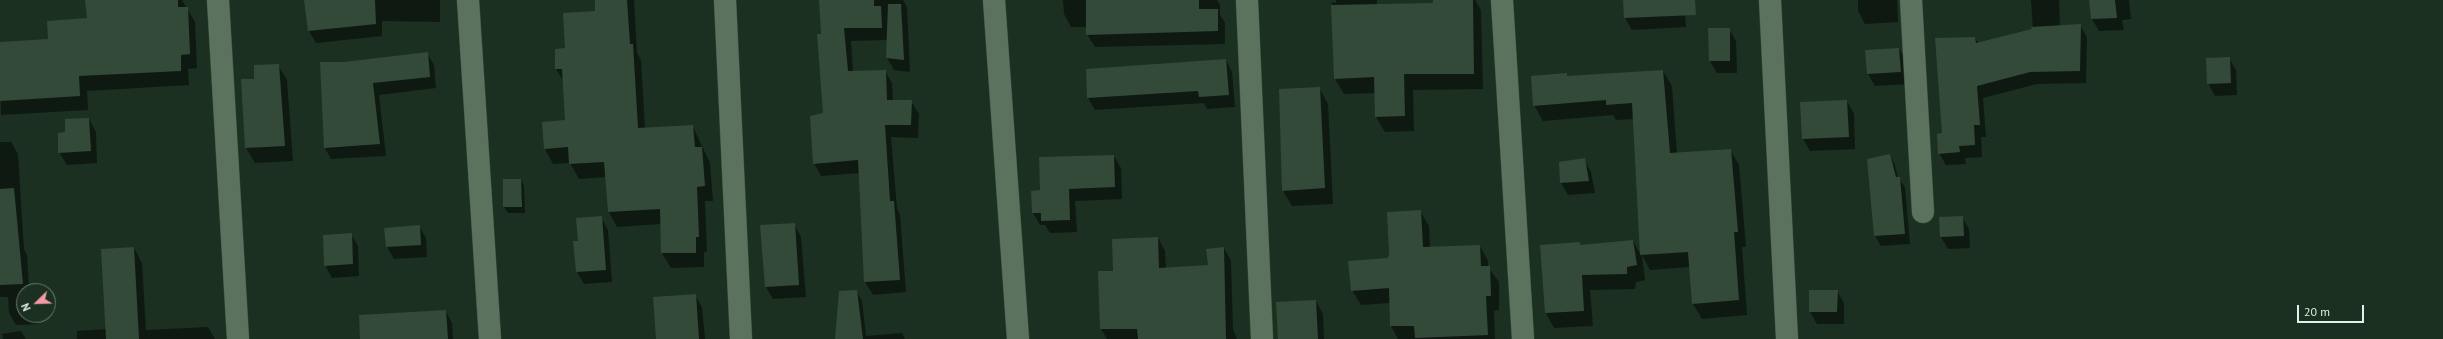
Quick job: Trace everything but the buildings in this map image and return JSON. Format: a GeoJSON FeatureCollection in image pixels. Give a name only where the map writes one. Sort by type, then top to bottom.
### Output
{"type":"FeatureCollection","features":[{"type":"Feature","properties":{"kind":"street"},"geometry":{"type":"LineString","coordinates":[[218,0],[238,339]]}},
{"type":"Feature","properties":{"kind":"street"},"geometry":{"type":"LineString","coordinates":[[468,0],[490,339]]}},
{"type":"Feature","properties":{"kind":"street"},"geometry":{"type":"LineString","coordinates":[[725,0],[741,339]]}},
{"type":"Feature","properties":{"kind":"street"},"geometry":{"type":"LineString","coordinates":[[994,0],[1018,339]]}},
{"type":"Feature","properties":{"kind":"street"},"geometry":{"type":"LineString","coordinates":[[1247,0],[1262,339]]}},
{"type":"Feature","properties":{"kind":"street"},"geometry":{"type":"LineString","coordinates":[[1502,0],[1524,339]]}},
{"type":"Feature","properties":{"kind":"street"},"geometry":{"type":"LineString","coordinates":[[1770,0],[1787,339]]}},
{"type":"Feature","properties":{"kind":"street"},"geometry":{"type":"LineString","coordinates":[[1911,0],[1923,212]]}}]}
